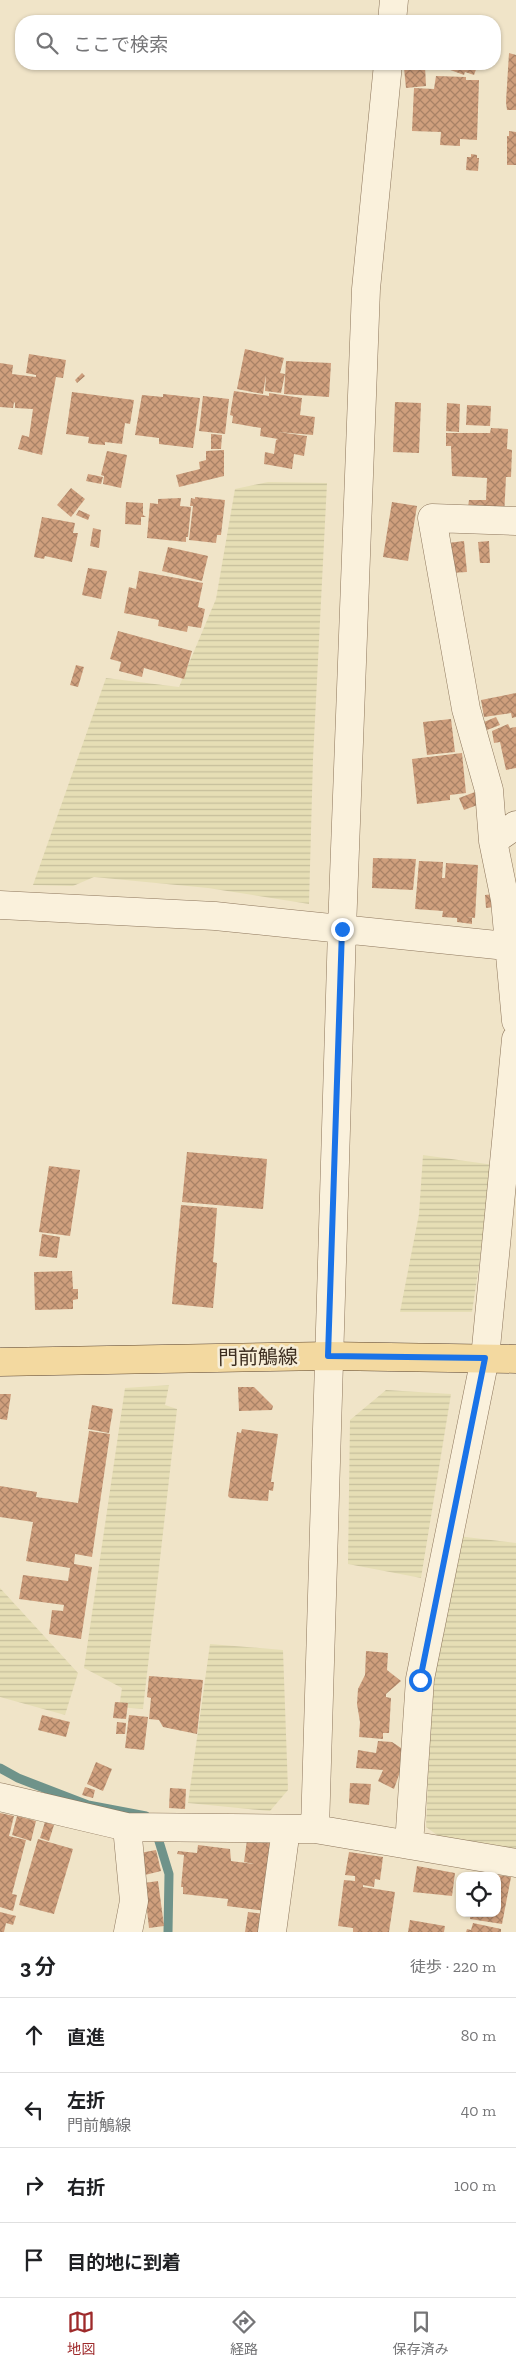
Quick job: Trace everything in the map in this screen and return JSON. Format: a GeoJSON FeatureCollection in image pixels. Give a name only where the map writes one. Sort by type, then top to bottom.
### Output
{"type":"FeatureCollection","features":[{"type":"Feature","properties":{"kind":"main road","name":"門前鵤線"},"geometry":{"type":"LineString","coordinates":[[0,1362],[328,1356],[516,1359]]}},
{"type":"Feature","properties":{"kind":"street"},"geometry":{"type":"LineString","coordinates":[[393,15],[394,0]]}},
{"type":"Feature","properties":{"kind":"street"},"geometry":{"type":"LineString","coordinates":[[316,1829],[328,1356],[366,289],[387,70]]}},
{"type":"Feature","properties":{"kind":"street"},"geometry":{"type":"LineString","coordinates":[[516,521],[432,518],[466,709],[489,790],[493,841],[513,946],[516,1021]]}},
{"type":"Feature","properties":{"kind":"street"},"geometry":{"type":"LineString","coordinates":[[493,841],[516,824]]}},
{"type":"Feature","properties":{"kind":"street"},"geometry":{"type":"LineString","coordinates":[[0,906],[215,916],[513,946]]}},
{"type":"Feature","properties":{"kind":"street"},"geometry":{"type":"LineString","coordinates":[[409,1845],[420,1680],[485,1358],[516,1039]]}},
{"type":"Feature","properties":{"kind":"street"},"geometry":{"type":"LineString","coordinates":[[0,1797],[127,1826],[316,1829],[516,1863]]}},
{"type":"Feature","properties":{"kind":"street"},"geometry":{"type":"LineString","coordinates":[[127,1826],[134,1901],[128,1932]]}},
{"type":"Feature","properties":{"kind":"street"},"geometry":{"type":"LineString","coordinates":[[272,1932],[286,1829]]}},
{"type":"Feature","properties":{"kind":"shaded area"},"geometry":{"type":"Polygon","coordinates":[[[268,482],[327,483],[313,759],[309,904],[208,888],[94,877],[73,886],[33,885],[106,678],[179,687],[216,599],[235,489],[268,482]]]}},
{"type":"Feature","properties":{"kind":"shaded area"},"geometry":{"type":"Polygon","coordinates":[[[423,1155],[494,1165],[472,1312],[400,1312],[419,1214],[423,1155]]]}},
{"type":"Feature","properties":{"kind":"shaded area"},"geometry":{"type":"Polygon","coordinates":[[[169,1385],[165,1405],[177,1409],[143,1709],[119,1707],[122,1688],[84,1668],[125,1388],[169,1385]]]}},
{"type":"Feature","properties":{"kind":"shaded area"},"geometry":{"type":"Polygon","coordinates":[[[386,1390],[451,1394],[421,1578],[348,1564],[350,1420],[386,1390]]]}},
{"type":"Feature","properties":{"kind":"shaded area"},"geometry":{"type":"Polygon","coordinates":[[[457,1536],[516,1543],[516,1851],[444,1840],[426,1827],[432,1689],[457,1536]]]}},
{"type":"Feature","properties":{"kind":"shaded area"},"geometry":{"type":"Polygon","coordinates":[[[0,1588],[78,1673],[65,1715],[0,1697],[0,1588]]]}},
{"type":"Feature","properties":{"kind":"shaded area"},"geometry":{"type":"Polygon","coordinates":[[[210,1644],[283,1650],[288,1790],[270,1811],[188,1803],[210,1644]]]}},
{"type":"Feature","properties":{"kind":"building"},"geometry":{"type":"Polygon","coordinates":[[[509,53],[516,55],[516,110],[507,110],[506,102],[509,53]]]}},
{"type":"Feature","properties":{"kind":"building"},"geometry":{"type":"Polygon","coordinates":[[[404,70],[425,70],[426,86],[406,88],[404,70]]]}},
{"type":"Feature","properties":{"kind":"building"},"geometry":{"type":"Polygon","coordinates":[[[450,70],[476,70],[474,75],[465,72],[464,75],[450,70]]]}},
{"type":"Feature","properties":{"kind":"building"},"geometry":{"type":"Polygon","coordinates":[[[436,76],[466,77],[466,80],[479,80],[477,140],[460,139],[460,146],[440,145],[441,132],[412,131],[414,88],[434,89],[436,76]]]}},
{"type":"Feature","properties":{"kind":"building"},"geometry":{"type":"Polygon","coordinates":[[[509,131],[516,132],[516,165],[507,165],[507,136],[509,136],[509,131]]]}},
{"type":"Feature","properties":{"kind":"building"},"geometry":{"type":"Polygon","coordinates":[[[471,154],[477,155],[477,158],[479,158],[478,171],[466,170],[467,157],[471,157],[471,154]]]}},
{"type":"Feature","properties":{"kind":"building"},"geometry":{"type":"Polygon","coordinates":[[[245,349],[284,358],[280,373],[285,374],[281,393],[265,391],[266,375],[263,394],[237,389],[245,349]]]}},
{"type":"Feature","properties":{"kind":"building"},"geometry":{"type":"Polygon","coordinates":[[[29,354],[66,360],[63,378],[56,377],[42,455],[18,449],[22,435],[29,437],[33,409],[15,408],[14,402],[13,408],[0,407],[0,363],[13,365],[12,374],[36,377],[36,375],[26,373],[29,354]]]}},
{"type":"Feature","properties":{"kind":"building"},"geometry":{"type":"Polygon","coordinates":[[[286,361],[331,363],[329,397],[284,394],[286,361]]]}},
{"type":"Feature","properties":{"kind":"building"},"geometry":{"type":"Polygon","coordinates":[[[82,373],[85,376],[77,383],[75,380],[82,373]]]}},
{"type":"Feature","properties":{"kind":"building"},"geometry":{"type":"Polygon","coordinates":[[[234,391],[269,396],[269,393],[302,398],[300,415],[315,417],[313,435],[278,432],[307,436],[304,456],[294,454],[292,469],[264,464],[265,452],[274,454],[276,440],[278,439],[260,436],[261,428],[232,423],[233,416],[230,415],[234,391]]]}},
{"type":"Feature","properties":{"kind":"building"},"geometry":{"type":"Polygon","coordinates":[[[72,392],[134,400],[130,424],[125,423],[122,444],[105,442],[105,445],[92,444],[88,443],[89,437],[66,434],[72,392]]]}},
{"type":"Feature","properties":{"kind":"building"},"geometry":{"type":"Polygon","coordinates":[[[163,394],[200,398],[193,448],[159,444],[159,438],[135,435],[142,395],[163,397],[163,394]]]}},
{"type":"Feature","properties":{"kind":"building"},"geometry":{"type":"Polygon","coordinates":[[[203,396],[229,399],[225,434],[199,431],[203,396]]]}},
{"type":"Feature","properties":{"kind":"building"},"geometry":{"type":"Polygon","coordinates":[[[395,402],[421,403],[419,453],[393,452],[395,402]]]}},
{"type":"Feature","properties":{"kind":"building"},"geometry":{"type":"Polygon","coordinates":[[[447,403],[460,404],[459,432],[446,431],[447,403]]]}},
{"type":"Feature","properties":{"kind":"building"},"geometry":{"type":"Polygon","coordinates":[[[467,405],[491,406],[490,426],[466,425],[467,405]]]}},
{"type":"Feature","properties":{"kind":"building"},"geometry":{"type":"Polygon","coordinates":[[[491,428],[508,429],[507,449],[512,450],[511,477],[506,477],[504,517],[467,515],[469,500],[486,500],[487,478],[452,476],[451,446],[446,446],[446,433],[490,433],[491,428]]]}},
{"type":"Feature","properties":{"kind":"building"},"geometry":{"type":"Polygon","coordinates":[[[211,434],[222,435],[221,449],[211,449],[211,434]]]}},
{"type":"Feature","properties":{"kind":"building"},"geometry":{"type":"Polygon","coordinates":[[[224,450],[224,476],[179,487],[176,475],[200,469],[199,462],[206,460],[206,451],[224,450]]]}},
{"type":"Feature","properties":{"kind":"building"},"geometry":{"type":"Polygon","coordinates":[[[107,451],[127,455],[121,488],[103,484],[104,476],[101,475],[107,451]]]}},
{"type":"Feature","properties":{"kind":"building"},"geometry":{"type":"Polygon","coordinates":[[[88,474],[103,477],[101,484],[86,481],[88,474]]]}},
{"type":"Feature","properties":{"kind":"building"},"geometry":{"type":"Polygon","coordinates":[[[71,488],[85,499],[71,517],[57,505],[71,488]]]}},
{"type":"Feature","properties":{"kind":"building"},"geometry":{"type":"Polygon","coordinates":[[[195,497],[225,500],[221,535],[217,535],[216,543],[189,540],[193,506],[190,506],[191,498],[195,499],[195,497]]]}},
{"type":"Feature","properties":{"kind":"building"},"geometry":{"type":"Polygon","coordinates":[[[181,498],[180,506],[191,507],[186,542],[147,538],[150,503],[158,504],[158,499],[181,498]]]}},
{"type":"Feature","properties":{"kind":"building"},"geometry":{"type":"Polygon","coordinates":[[[126,502],[143,503],[143,515],[146,517],[141,517],[141,525],[125,524],[126,502]]]}},
{"type":"Feature","properties":{"kind":"building"},"geometry":{"type":"Polygon","coordinates":[[[392,502],[417,506],[408,561],[383,557],[392,502]]]}},
{"type":"Feature","properties":{"kind":"building"},"geometry":{"type":"Polygon","coordinates":[[[79,510],[90,515],[88,520],[76,515],[79,510]]]}},
{"type":"Feature","properties":{"kind":"building"},"geometry":{"type":"Polygon","coordinates":[[[42,517],[75,523],[73,533],[78,533],[72,562],[45,556],[44,559],[34,557],[42,517]]]}},
{"type":"Feature","properties":{"kind":"building"},"geometry":{"type":"Polygon","coordinates":[[[93,528],[101,530],[99,548],[90,546],[93,528]]]}},
{"type":"Feature","properties":{"kind":"building"},"geometry":{"type":"Polygon","coordinates":[[[464,541],[467,572],[450,573],[448,543],[464,541]]]}},
{"type":"Feature","properties":{"kind":"building"},"geometry":{"type":"Polygon","coordinates":[[[489,541],[490,563],[480,563],[478,542],[489,541]]]}},
{"type":"Feature","properties":{"kind":"building"},"geometry":{"type":"Polygon","coordinates":[[[168,547],[208,556],[202,581],[162,571],[168,547]]]}},
{"type":"Feature","properties":{"kind":"building"},"geometry":{"type":"Polygon","coordinates":[[[88,568],[107,571],[101,599],[82,595],[88,568]]]}},
{"type":"Feature","properties":{"kind":"building"},"geometry":{"type":"Polygon","coordinates":[[[139,571],[203,583],[198,607],[205,609],[201,628],[188,626],[187,632],[158,626],[159,620],[124,613],[129,587],[136,589],[139,571]]]}},
{"type":"Feature","properties":{"kind":"building"},"geometry":{"type":"Polygon","coordinates":[[[118,631],[192,651],[184,679],[144,668],[142,677],[119,671],[121,662],[110,659],[118,631]]]}},
{"type":"Feature","properties":{"kind":"building"},"geometry":{"type":"Polygon","coordinates":[[[76,665],[84,667],[78,687],[70,685],[76,665]]]}},
{"type":"Feature","properties":{"kind":"building"},"geometry":{"type":"Polygon","coordinates":[[[516,693],[516,717],[512,718],[511,713],[484,717],[481,700],[516,693]]]}},
{"type":"Feature","properties":{"kind":"building"},"geometry":{"type":"Polygon","coordinates":[[[496,717],[500,725],[487,730],[484,722],[496,717]]]}},
{"type":"Feature","properties":{"kind":"building"},"geometry":{"type":"Polygon","coordinates":[[[451,719],[455,752],[427,755],[423,722],[451,719]]]}},
{"type":"Feature","properties":{"kind":"building"},"geometry":{"type":"Polygon","coordinates":[[[508,724],[510,728],[516,727],[516,768],[506,770],[500,742],[494,743],[492,731],[508,724]]]}},
{"type":"Feature","properties":{"kind":"building"},"geometry":{"type":"Polygon","coordinates":[[[462,753],[466,793],[450,795],[450,800],[417,804],[412,759],[462,753]]]}},
{"type":"Feature","properties":{"kind":"building"},"geometry":{"type":"Polygon","coordinates":[[[483,789],[488,801],[464,810],[459,798],[483,789]]]}},
{"type":"Feature","properties":{"kind":"building"},"geometry":{"type":"Polygon","coordinates":[[[373,858],[416,859],[413,890],[372,888],[373,858]]]}},
{"type":"Feature","properties":{"kind":"building"},"geometry":{"type":"Polygon","coordinates":[[[419,861],[443,862],[442,878],[445,878],[446,863],[478,865],[475,918],[467,917],[472,918],[472,924],[457,922],[457,918],[442,917],[443,911],[415,909],[419,861]]]}},
{"type":"Feature","properties":{"kind":"building"},"geometry":{"type":"Polygon","coordinates":[[[502,893],[503,906],[486,908],[485,895],[502,893]]]}},
{"type":"Feature","properties":{"kind":"building"},"geometry":{"type":"Polygon","coordinates":[[[187,1152],[267,1159],[263,1209],[182,1202],[187,1152]]]}},
{"type":"Feature","properties":{"kind":"building"},"geometry":{"type":"Polygon","coordinates":[[[49,1166],[80,1170],[70,1236],[39,1232],[49,1166]]]}},
{"type":"Feature","properties":{"kind":"building"},"geometry":{"type":"Polygon","coordinates":[[[181,1205],[217,1208],[213,1262],[217,1263],[213,1308],[172,1304],[181,1205]]]}},
{"type":"Feature","properties":{"kind":"building"},"geometry":{"type":"Polygon","coordinates":[[[42,1234],[60,1237],[57,1258],[39,1256],[42,1234]]]}},
{"type":"Feature","properties":{"kind":"building"},"geometry":{"type":"Polygon","coordinates":[[[72,1271],[73,1289],[78,1289],[78,1299],[73,1300],[73,1309],[35,1310],[34,1272],[72,1271]]]}},
{"type":"Feature","properties":{"kind":"building"},"geometry":{"type":"Polygon","coordinates":[[[238,1387],[254,1387],[273,1406],[272,1410],[239,1411],[238,1387]]]}},
{"type":"Feature","properties":{"kind":"building"},"geometry":{"type":"Polygon","coordinates":[[[0,1394],[11,1394],[7,1420],[0,1419],[0,1394]]]}},
{"type":"Feature","properties":{"kind":"building"},"geometry":{"type":"Polygon","coordinates":[[[92,1405],[113,1409],[109,1433],[88,1429],[92,1405]]]}},
{"type":"Feature","properties":{"kind":"building"},"geometry":{"type":"Polygon","coordinates":[[[242,1429],[278,1434],[271,1482],[274,1482],[273,1491],[269,1490],[268,1501],[230,1498],[228,1496],[237,1432],[241,1433],[242,1429]]]}},
{"type":"Feature","properties":{"kind":"building"},"geometry":{"type":"Polygon","coordinates":[[[89,1431],[110,1434],[92,1557],[75,1554],[74,1564],[92,1567],[81,1639],[49,1634],[52,1610],[63,1611],[64,1605],[19,1599],[23,1575],[68,1581],[70,1568],[26,1561],[33,1522],[0,1517],[0,1486],[37,1492],[36,1497],[78,1503],[89,1431]]]}},
{"type":"Feature","properties":{"kind":"building"},"geometry":{"type":"Polygon","coordinates":[[[366,1651],[388,1653],[387,1670],[401,1681],[386,1694],[386,1697],[391,1698],[389,1733],[383,1733],[383,1739],[359,1737],[358,1689],[365,1675],[366,1651]]]}},
{"type":"Feature","properties":{"kind":"building"},"geometry":{"type":"Polygon","coordinates":[[[149,1676],[203,1680],[197,1734],[163,1727],[159,1720],[149,1719],[151,1698],[147,1697],[149,1676]]]}},
{"type":"Feature","properties":{"kind":"building"},"geometry":{"type":"Polygon","coordinates":[[[115,1702],[128,1703],[126,1719],[113,1718],[115,1702]]]}},
{"type":"Feature","properties":{"kind":"building"},"geometry":{"type":"Polygon","coordinates":[[[42,1715],[70,1722],[66,1737],[38,1730],[42,1715]]]}},
{"type":"Feature","properties":{"kind":"building"},"geometry":{"type":"Polygon","coordinates":[[[129,1715],[148,1717],[144,1750],[125,1748],[129,1715]]]}},
{"type":"Feature","properties":{"kind":"building"},"geometry":{"type":"Polygon","coordinates":[[[117,1722],[126,1723],[125,1734],[116,1734],[117,1722]]]}},
{"type":"Feature","properties":{"kind":"building"},"geometry":{"type":"Polygon","coordinates":[[[378,1741],[392,1742],[407,1752],[394,1789],[378,1781],[383,1770],[356,1768],[358,1750],[376,1753],[378,1741]]]}},
{"type":"Feature","properties":{"kind":"building"},"geometry":{"type":"Polygon","coordinates":[[[96,1762],[112,1769],[103,1791],[87,1784],[96,1762]]]}},
{"type":"Feature","properties":{"kind":"building"},"geometry":{"type":"Polygon","coordinates":[[[350,1783],[371,1784],[369,1805],[349,1803],[350,1783]]]}},
{"type":"Feature","properties":{"kind":"building"},"geometry":{"type":"Polygon","coordinates":[[[85,1787],[95,1790],[93,1798],[82,1795],[85,1787]]]}},
{"type":"Feature","properties":{"kind":"building"},"geometry":{"type":"Polygon","coordinates":[[[170,1788],[186,1789],[185,1809],[169,1808],[170,1788]]]}},
{"type":"Feature","properties":{"kind":"building"},"geometry":{"type":"Polygon","coordinates":[[[0,1813],[14,1816],[9,1836],[26,1840],[12,1894],[17,1895],[13,1911],[0,1907],[0,1813]]]}},
{"type":"Feature","properties":{"kind":"building"},"geometry":{"type":"Polygon","coordinates":[[[17,1816],[36,1821],[31,1841],[12,1835],[17,1816]]]}},
{"type":"Feature","properties":{"kind":"building"},"geometry":{"type":"Polygon","coordinates":[[[45,1822],[54,1825],[49,1841],[40,1838],[45,1822]]]}},
{"type":"Feature","properties":{"kind":"building"},"geometry":{"type":"Polygon","coordinates":[[[38,1839],[73,1849],[54,1914],[19,1905],[38,1839]]]}},
{"type":"Feature","properties":{"kind":"building"},"geometry":{"type":"Polygon","coordinates":[[[247,1840],[271,1842],[267,1911],[227,1906],[228,1899],[183,1894],[183,1887],[181,1887],[184,1855],[177,1854],[178,1851],[197,1853],[198,1845],[230,1849],[231,1861],[254,1864],[244,1862],[247,1840]]]}},
{"type":"Feature","properties":{"kind":"building"},"geometry":{"type":"Polygon","coordinates":[[[156,1850],[161,1871],[145,1875],[140,1853],[156,1850]]]}},
{"type":"Feature","properties":{"kind":"building"},"geometry":{"type":"Polygon","coordinates":[[[349,1852],[383,1857],[380,1880],[375,1879],[374,1887],[363,1885],[363,1887],[395,1892],[389,1932],[353,1932],[353,1928],[338,1926],[344,1880],[355,1881],[355,1876],[345,1875],[349,1852]]]}},
{"type":"Feature","properties":{"kind":"building"},"geometry":{"type":"Polygon","coordinates":[[[417,1866],[455,1873],[452,1896],[413,1892],[417,1866]]]}},
{"type":"Feature","properties":{"kind":"building"},"geometry":{"type":"Polygon","coordinates":[[[501,1876],[511,1877],[502,1924],[470,1919],[470,1917],[501,1917],[501,1876]]]}},
{"type":"Feature","properties":{"kind":"building"},"geometry":{"type":"Polygon","coordinates":[[[158,1881],[164,1926],[149,1928],[144,1883],[158,1881]]]}},
{"type":"Feature","properties":{"kind":"building"},"geometry":{"type":"Polygon","coordinates":[[[0,1912],[16,1916],[13,1925],[6,1923],[4,1932],[0,1932],[0,1912]]]}},
{"type":"Feature","properties":{"kind":"building"},"geometry":{"type":"Polygon","coordinates":[[[248,1912],[265,1914],[263,1932],[245,1932],[248,1912]]]}},
{"type":"Feature","properties":{"kind":"building"},"geometry":{"type":"Polygon","coordinates":[[[410,1920],[445,1926],[444,1932],[408,1932],[410,1920]]]}},
{"type":"Feature","properties":{"kind":"building"},"geometry":{"type":"Polygon","coordinates":[[[473,1923],[501,1929],[501,1932],[466,1932],[467,1929],[471,1930],[473,1923]]]}},
{"type":"Feature","properties":{"kind":"waterway"},"geometry":{"type":"LineString","coordinates":[[0,1768],[18,1778],[88,1805],[146,1816]]}},
{"type":"Feature","properties":{"kind":"waterway"},"geometry":{"type":"LineString","coordinates":[[158,1838],[169,1874],[168,1932]]}},
{"type":"Feature","properties":{"kind":"route"},"geometry":{"type":"LineString","coordinates":[[342,929],[328,1356],[485,1358],[420,1680]]}}]}
